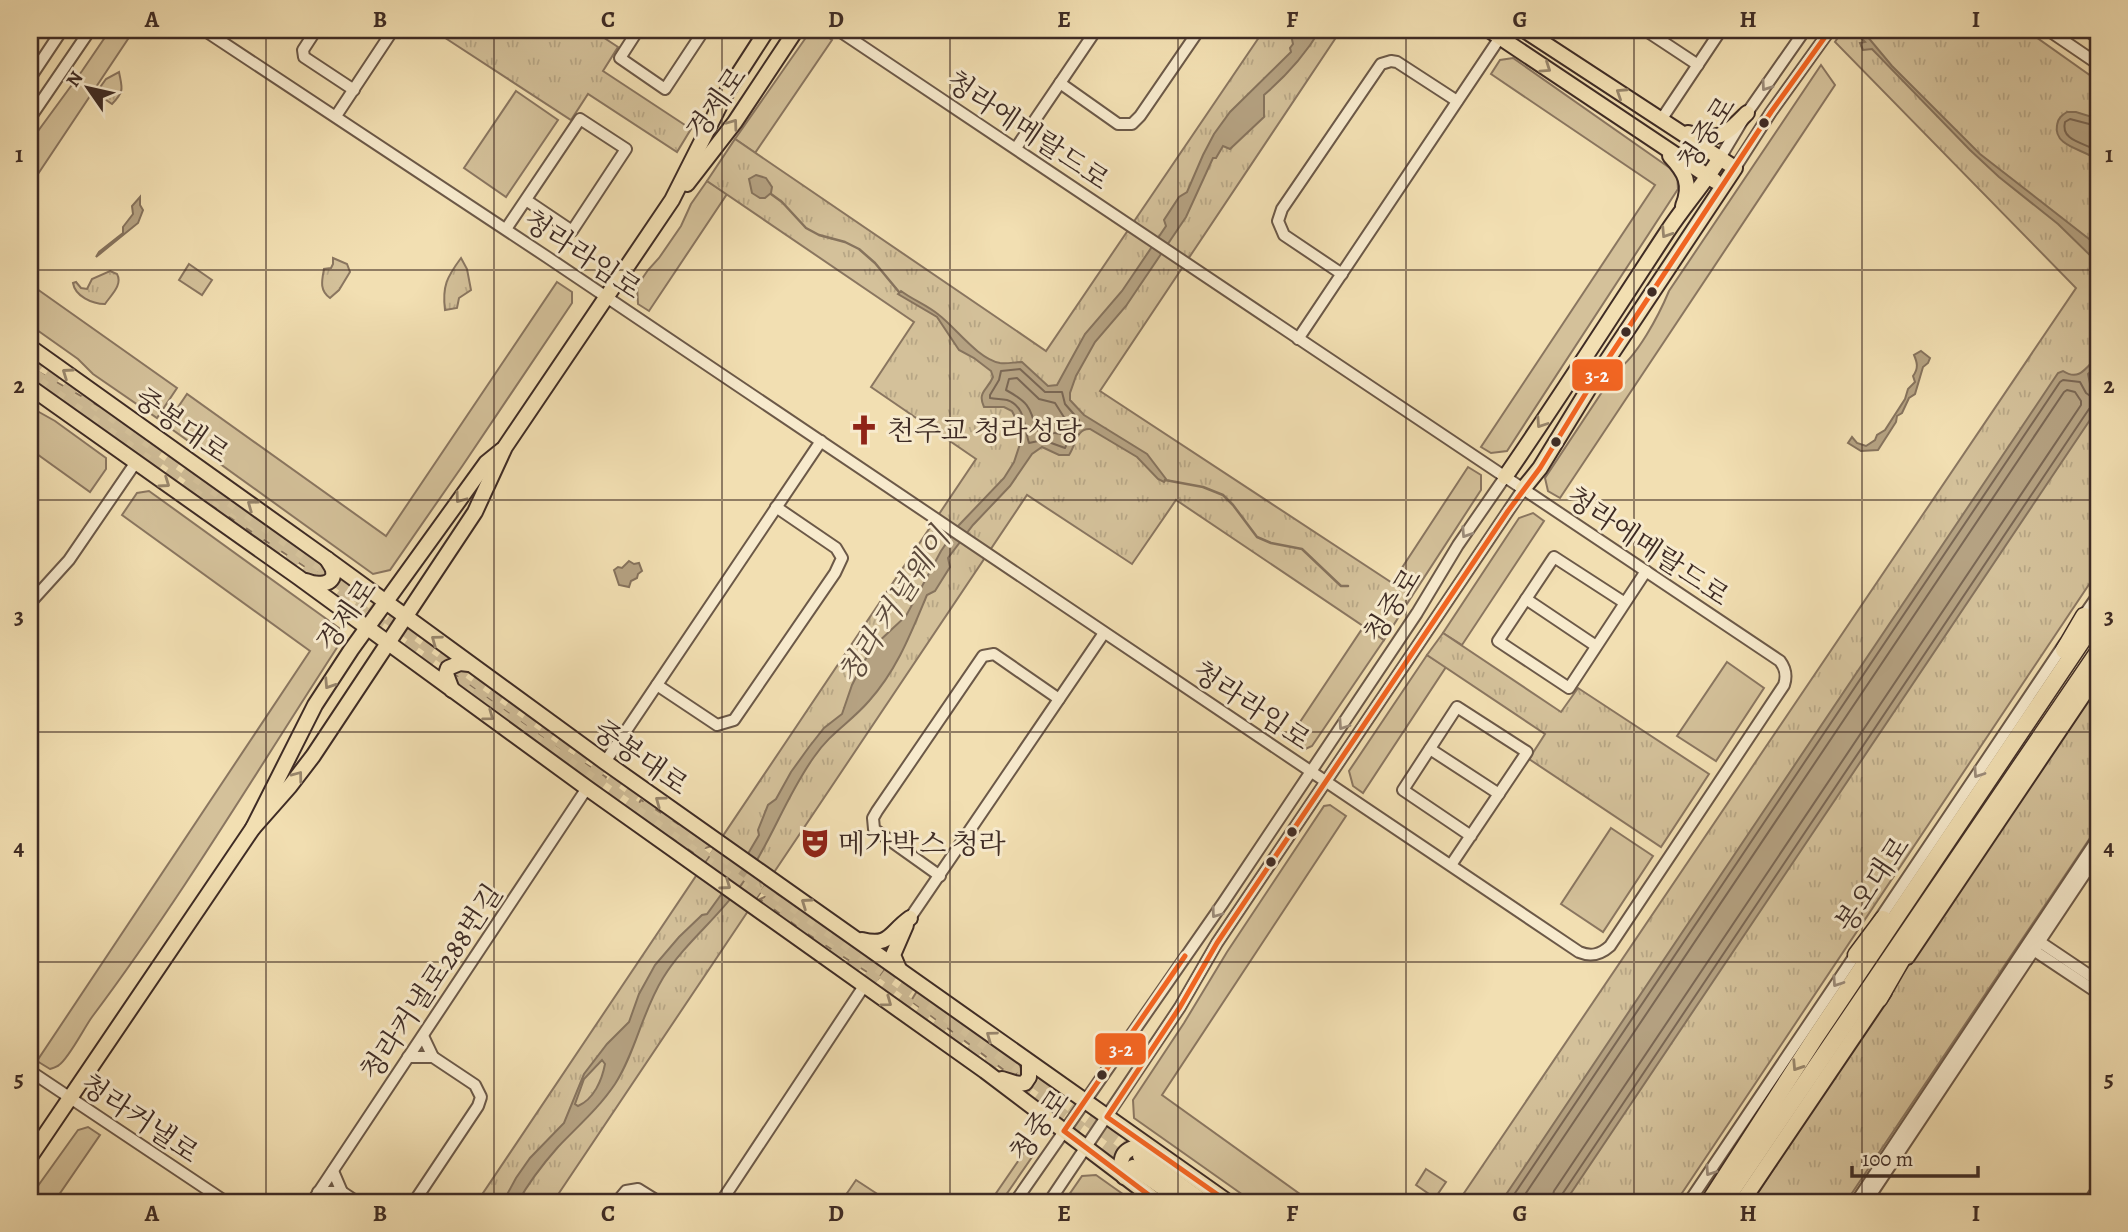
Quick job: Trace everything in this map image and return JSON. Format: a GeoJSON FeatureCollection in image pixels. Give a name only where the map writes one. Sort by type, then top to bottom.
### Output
{"type":"FeatureCollection","features":[{"type":"Feature","properties":{"kind":"highway","name":"봉오대로"},"geometry":{"type":"LineString","coordinates":[[1709,1202],[1815,1038],[1993,774],[2091,617]]}},
{"type":"Feature","properties":{"kind":"highway","name":"봉오대로"},"geometry":{"type":"LineString","coordinates":[[1724,1202],[2098,652]]}},
{"type":"Feature","properties":{"kind":"highway"},"geometry":{"type":"LineString","coordinates":[[2007,784],[2098,670]]}},
{"type":"Feature","properties":{"kind":"highway"},"geometry":{"type":"LineString","coordinates":[[1856,955],[1970,807]]}},
{"type":"Feature","properties":{"kind":"highway"},"geometry":{"type":"LineString","coordinates":[[1879,999],[1984,818]]}},
{"type":"Feature","properties":{"kind":"main road","name":"경제로"},"geometry":{"type":"LineString","coordinates":[[30,1157],[253,828],[313,756],[475,512],[505,447],[672,200],[725,95],[767,30]]}},
{"type":"Feature","properties":{"kind":"main road","name":"경제로"},"geometry":{"type":"LineString","coordinates":[[672,200],[735,122],[796,30]]}},
{"type":"Feature","properties":{"kind":"main road"},"geometry":{"type":"LineString","coordinates":[[1524,30],[1735,168]]}},
{"type":"Feature","properties":{"kind":"main road"},"geometry":{"type":"LineString","coordinates":[[1498,32],[1723,186]]}},
{"type":"Feature","properties":{"kind":"main road"},"geometry":{"type":"LineString","coordinates":[[1678,130],[1702,137],[1716,137],[1724,134],[1747,113]]}},
{"type":"Feature","properties":{"kind":"main road"},"geometry":{"type":"LineString","coordinates":[[1664,146],[1679,165],[1688,183],[1688,192],[1681,210]]}},
{"type":"Feature","properties":{"kind":"main road","name":"청중로"},"geometry":{"type":"LineString","coordinates":[[1505,477],[1610,322],[1681,210],[1720,158]]}},
{"type":"Feature","properties":{"kind":"main road","name":"청중로"},"geometry":{"type":"LineString","coordinates":[[1523,489],[1561,436],[1594,380],[1735,168]]}},
{"type":"Feature","properties":{"kind":"main road","name":"중봉대로"},"geometry":{"type":"LineString","coordinates":[[30,348],[327,559],[605,762],[1107,1117],[1136,1161],[1158,1202]]}},
{"type":"Feature","properties":{"kind":"main road","name":"중봉대로"},"geometry":{"type":"LineString","coordinates":[[30,387],[298,577],[587,788],[753,904],[985,1072],[1086,1149],[1136,1161],[1228,1202]]}},
{"type":"Feature","properties":{"kind":"main road","name":"경제로"},"geometry":{"type":"LineString","coordinates":[[253,828],[315,705],[366,627],[486,463],[505,447]]}},
{"type":"Feature","properties":{"kind":"main road"},"geometry":{"type":"LineString","coordinates":[[298,577],[322,585],[329,581],[333,570],[327,559]]}},
{"type":"Feature","properties":{"kind":"main road"},"geometry":{"type":"LineString","coordinates":[[452,690],[446,674],[448,668],[460,663],[469,664]]}},
{"type":"Feature","properties":{"kind":"main road"},"geometry":{"type":"LineString","coordinates":[[1742,1202],[2098,670]]}},
{"type":"Feature","properties":{"kind":"main road"},"geometry":{"type":"LineString","coordinates":[[857,939],[880,943],[910,918]]}},
{"type":"Feature","properties":{"kind":"main road"},"geometry":{"type":"LineString","coordinates":[[899,969],[893,955],[910,918]]}},
{"type":"Feature","properties":{"kind":"main road"},"geometry":{"type":"LineString","coordinates":[[985,1072],[1006,1081],[1025,1083],[1029,1077],[1029,1063]]}},
{"type":"Feature","properties":{"kind":"main road","name":"중봉대로"},"geometry":{"type":"LineString","coordinates":[[1136,1161],[1183,1202]]}},
{"type":"Feature","properties":{"kind":"main road","name":"중봉대로"},"geometry":{"type":"LineString","coordinates":[[1136,1161],[1204,1202]]}},
{"type":"Feature","properties":{"kind":"street"},"geometry":{"type":"LineString","coordinates":[[30,78],[62,30]]}},
{"type":"Feature","properties":{"kind":"street"},"geometry":{"type":"LineString","coordinates":[[30,118],[90,30]]}},
{"type":"Feature","properties":{"kind":"street","name":"청라라임로"},"geometry":{"type":"LineString","coordinates":[[204,30],[506,229],[1579,952],[1595,955]]}},
{"type":"Feature","properties":{"kind":"street"},"geometry":{"type":"LineString","coordinates":[[316,30],[303,50],[304,57],[354,90]]}},
{"type":"Feature","properties":{"kind":"street"},"geometry":{"type":"LineString","coordinates":[[337,116],[393,30]]}},
{"type":"Feature","properties":{"kind":"street"},"geometry":{"type":"LineString","coordinates":[[638,30],[620,58],[665,89],[704,30]]}},
{"type":"Feature","properties":{"kind":"street","name":"청라에메랄드로"},"geometry":{"type":"LineString","coordinates":[[838,30],[1773,656],[1785,668],[1786,678],[1779,694],[1610,946],[1603,953],[1595,955]]}},
{"type":"Feature","properties":{"kind":"street"},"geometry":{"type":"LineString","coordinates":[[1016,148],[1096,30]]}},
{"type":"Feature","properties":{"kind":"street"},"geometry":{"type":"LineString","coordinates":[[1060,83],[1118,124],[1132,124],[1199,30]]}},
{"type":"Feature","properties":{"kind":"street"},"geometry":{"type":"LineString","coordinates":[[1645,30],[1698,65]]}},
{"type":"Feature","properties":{"kind":"street"},"geometry":{"type":"LineString","coordinates":[[1661,120],[1721,30]]}},
{"type":"Feature","properties":{"kind":"street","name":"청중로"},"geometry":{"type":"LineString","coordinates":[[1720,158],[1747,113],[1805,30]]}},
{"type":"Feature","properties":{"kind":"street"},"geometry":{"type":"LineString","coordinates":[[2048,30],[2098,64]]}},
{"type":"Feature","properties":{"kind":"street"},"geometry":{"type":"LineString","coordinates":[[2087,30],[2098,38]]}},
{"type":"Feature","properties":{"kind":"street"},"geometry":{"type":"LineString","coordinates":[[1735,168],[1771,112],[1830,31]]}},
{"type":"Feature","properties":{"kind":"street"},"geometry":{"type":"LineString","coordinates":[[1298,339],[1457,102],[1498,32]]}},
{"type":"Feature","properties":{"kind":"street"},"geometry":{"type":"LineString","coordinates":[[1342,274],[1284,235],[1278,221],[1282,209],[1381,64],[1397,62],[1457,102]]}},
{"type":"Feature","properties":{"kind":"street"},"geometry":{"type":"LineString","coordinates":[[506,229],[580,119],[626,149],[572,231],[526,200]]}},
{"type":"Feature","properties":{"kind":"street"},"geometry":{"type":"LineString","coordinates":[[605,762],[821,441]]}},
{"type":"Feature","properties":{"kind":"street"},"geometry":{"type":"LineString","coordinates":[[30,603],[69,560],[136,462]]}},
{"type":"Feature","properties":{"kind":"street","name":"청중로"},"geometry":{"type":"LineString","coordinates":[[1015,1202],[1311,772],[1417,613],[1474,520],[1505,477]]}},
{"type":"Feature","properties":{"kind":"street","name":"청중로"},"geometry":{"type":"LineString","coordinates":[[1049,1202],[1180,1007],[1217,943],[1523,489]]}},
{"type":"Feature","properties":{"kind":"street"},"geometry":{"type":"LineString","coordinates":[[657,685],[717,725],[734,720],[835,573],[842,558],[836,548],[776,507]]}},
{"type":"Feature","properties":{"kind":"street"},"geometry":{"type":"LineString","coordinates":[[1625,603],[1554,557],[1498,641],[1569,688],[1597,646],[1646,571]]}},
{"type":"Feature","properties":{"kind":"street","name":"봉오대로"},"geometry":{"type":"LineString","coordinates":[[1689,1202],[1856,955],[2091,617],[2098,594]]}},
{"type":"Feature","properties":{"kind":"street"},"geometry":{"type":"LineString","coordinates":[[1526,599],[1597,646]]}},
{"type":"Feature","properties":{"kind":"street"},"geometry":{"type":"LineString","coordinates":[[910,918],[1104,633]]}},
{"type":"Feature","properties":{"kind":"street"},"geometry":{"type":"LineString","coordinates":[[940,876],[874,829],[873,818],[877,811],[983,656],[994,654],[1059,699]]}},
{"type":"Feature","properties":{"kind":"street"},"geometry":{"type":"LineString","coordinates":[[1451,865],[1471,836],[1527,752],[1457,707],[1403,790],[1471,836]]}},
{"type":"Feature","properties":{"kind":"street"},"geometry":{"type":"LineString","coordinates":[[1430,749],[1499,794]]}},
{"type":"Feature","properties":{"kind":"street","name":"청라커낼로288번길"},"geometry":{"type":"LineString","coordinates":[[315,1197],[587,788]]}},
{"type":"Feature","properties":{"kind":"street"},"geometry":{"type":"LineString","coordinates":[[1866,1202],[2033,944],[2098,838]]}},
{"type":"Feature","properties":{"kind":"street"},"geometry":{"type":"LineString","coordinates":[[1856,1202],[2098,854]]}},
{"type":"Feature","properties":{"kind":"street"},"geometry":{"type":"LineString","coordinates":[[2033,944],[2098,981]]}},
{"type":"Feature","properties":{"kind":"street"},"geometry":{"type":"LineString","coordinates":[[2033,944],[2098,993]]}},
{"type":"Feature","properties":{"kind":"street"},"geometry":{"type":"LineString","coordinates":[[721,1202],[864,985]]}},
{"type":"Feature","properties":{"kind":"street"},"geometry":{"type":"LineString","coordinates":[[408,1057],[433,1057],[423,1036]]}},
{"type":"Feature","properties":{"kind":"street","name":"청라커낼로288번길"},"geometry":{"type":"LineString","coordinates":[[414,1202],[478,1106],[481,1097],[475,1085],[433,1057]]}},
{"type":"Feature","properties":{"kind":"street","name":"청라커낼로"},"geometry":{"type":"LineString","coordinates":[[30,1071],[226,1202]]}},
{"type":"Feature","properties":{"kind":"street"},"geometry":{"type":"LineString","coordinates":[[333,1171],[342,1192],[357,1202]]}},
{"type":"Feature","properties":{"kind":"street"},"geometry":{"type":"LineString","coordinates":[[2089,1202],[2098,1188]]}},
{"type":"Feature","properties":{"kind":"street"},"geometry":{"type":"LineString","coordinates":[[617,1202],[626,1191],[638,1189],[659,1202]]}},
{"type":"Feature","properties":{"kind":"street"},"geometry":{"type":"LineString","coordinates":[[315,1197],[342,1192]]}},
{"type":"Feature","properties":{"kind":"green space"},"geometry":{"type":"Polygon","coordinates":[[[110,30],[134,30],[30,186],[30,142],[110,30]]]}},
{"type":"Feature","properties":{"kind":"green space"},"geometry":{"type":"Polygon","coordinates":[[[592,30],[618,47],[603,71],[691,129],[677,152],[588,94],[571,120],[436,32],[592,30]]]}},
{"type":"Feature","properties":{"kind":"green space"},"geometry":{"type":"Polygon","coordinates":[[[1264,30],[1341,30],[1100,391],[1412,596],[1384,640],[1176,500],[1132,564],[1027,495],[553,1202],[477,1202],[976,459],[871,387],[914,322],[707,181],[735,139],[1046,351],[1264,30]]]}},
{"type":"Feature","properties":{"kind":"green space"},"geometry":{"type":"Polygon","coordinates":[[[1843,30],[2026,30],[2098,81],[2098,571],[1676,1202],[1458,1202],[2076,288],[1835,42],[1843,30]]]}},
{"type":"Feature","properties":{"kind":"green space"},"geometry":{"type":"Polygon","coordinates":[[[820,32],[832,40],[755,153],[735,139],[807,36],[820,32]]]}},
{"type":"Feature","properties":{"kind":"green space"},"geometry":{"type":"Polygon","coordinates":[[[1513,58],[1677,173],[1678,189],[1507,451],[1491,453],[1481,447],[1655,185],[1491,74],[1500,60],[1513,58]]]}},
{"type":"Feature","properties":{"kind":"green space"},"geometry":{"type":"Polygon","coordinates":[[[1821,65],[1835,85],[1560,498],[1548,491],[1545,478],[1616,371],[1639,346],[1669,291],[1821,65]]]}},
{"type":"Feature","properties":{"kind":"green space"},"geometry":{"type":"Polygon","coordinates":[[[119,72],[121,89],[112,104],[96,93],[106,79],[119,72]]]}},
{"type":"Feature","properties":{"kind":"green space"},"geometry":{"type":"Polygon","coordinates":[[[516,91],[558,120],[506,197],[464,168],[516,91]]]}},
{"type":"Feature","properties":{"kind":"green space"},"geometry":{"type":"Polygon","coordinates":[[[707,181],[727,194],[649,311],[638,304],[637,286],[681,226],[691,204],[707,181]]]}},
{"type":"Feature","properties":{"kind":"green space"},"geometry":{"type":"Polygon","coordinates":[[[333,258],[347,264],[350,272],[339,290],[330,298],[324,292],[322,281],[324,269],[331,268],[333,258]]]}},
{"type":"Feature","properties":{"kind":"green space"},"geometry":{"type":"Polygon","coordinates":[[[461,258],[467,269],[471,290],[459,298],[457,308],[445,310],[444,294],[447,282],[461,258]]]}},
{"type":"Feature","properties":{"kind":"green space"},"geometry":{"type":"Polygon","coordinates":[[[189,264],[212,280],[202,295],[179,280],[189,264]]]}},
{"type":"Feature","properties":{"kind":"green space"},"geometry":{"type":"Polygon","coordinates":[[[110,271],[117,274],[119,282],[105,304],[85,298],[74,288],[73,283],[76,282],[81,288],[87,289],[92,279],[110,271]]]}},
{"type":"Feature","properties":{"kind":"green space"},"geometry":{"type":"Polygon","coordinates":[[[557,282],[572,292],[572,303],[390,570],[373,574],[166,425],[187,394],[386,536],[557,282]]]}},
{"type":"Feature","properties":{"kind":"green space"},"geometry":{"type":"Polygon","coordinates":[[[30,284],[177,388],[157,418],[93,374],[78,359],[30,325],[30,284]]]}},
{"type":"Feature","properties":{"kind":"green space"},"geometry":{"type":"Polygon","coordinates":[[[30,367],[125,421],[162,447],[150,464],[30,379],[30,367]]]}},
{"type":"Feature","properties":{"kind":"green space"},"geometry":{"type":"Polygon","coordinates":[[[30,407],[55,421],[106,458],[106,469],[90,492],[30,449],[30,407]]]}},
{"type":"Feature","properties":{"kind":"green space"},"geometry":{"type":"Polygon","coordinates":[[[1468,467],[1481,475],[1481,490],[1412,596],[1392,583],[1468,467]]]}},
{"type":"Feature","properties":{"kind":"green space"},"geometry":{"type":"Polygon","coordinates":[[[195,471],[322,563],[321,572],[313,572],[183,487],[195,471]]]}},
{"type":"Feature","properties":{"kind":"green space"},"geometry":{"type":"Polygon","coordinates":[[[149,491],[339,628],[340,643],[157,926],[67,1056],[58,1066],[50,1069],[37,1061],[310,651],[122,515],[137,493],[149,491]]]}},
{"type":"Feature","properties":{"kind":"green space"},"geometry":{"type":"Polygon","coordinates":[[[1533,513],[1544,521],[1462,645],[1443,633],[1519,518],[1533,513]]]}},
{"type":"Feature","properties":{"kind":"green space"},"geometry":{"type":"Polygon","coordinates":[[[1364,626],[1384,640],[1312,746],[1303,750],[1288,740],[1364,626]]]}},
{"type":"Feature","properties":{"kind":"green space"},"geometry":{"type":"Polygon","coordinates":[[[1443,633],[1561,712],[1578,688],[1709,774],[1661,847],[1529,759],[1545,734],[1427,655],[1443,633]]]}},
{"type":"Feature","properties":{"kind":"green space"},"geometry":{"type":"Polygon","coordinates":[[[1427,655],[1446,667],[1363,793],[1353,786],[1349,771],[1427,655]]]}},
{"type":"Feature","properties":{"kind":"green space"},"geometry":{"type":"Polygon","coordinates":[[[1727,662],[1764,688],[1716,761],[1677,736],[1727,662]]]}},
{"type":"Feature","properties":{"kind":"green space"},"geometry":{"type":"Polygon","coordinates":[[[455,674],[606,777],[599,788],[453,682],[455,674]]]}},
{"type":"Feature","properties":{"kind":"green space"},"geometry":{"type":"Polygon","coordinates":[[[2098,685],[2098,826],[1846,1202],[1752,1202],[1854,1046],[2098,685]]]}},
{"type":"Feature","properties":{"kind":"green space"},"geometry":{"type":"Polygon","coordinates":[[[641,800],[712,846],[702,849],[704,860],[633,812],[641,800]]]}},
{"type":"Feature","properties":{"kind":"green space"},"geometry":{"type":"Polygon","coordinates":[[[1330,805],[1346,816],[1162,1095],[1311,1202],[1253,1202],[1134,1118],[1133,1100],[1324,806],[1330,805]]]}},
{"type":"Feature","properties":{"kind":"green space"},"geometry":{"type":"Polygon","coordinates":[[[1611,828],[1653,856],[1603,932],[1561,904],[1611,828]]]}},
{"type":"Feature","properties":{"kind":"green space"},"geometry":{"type":"Polygon","coordinates":[[[766,886],[886,968],[878,979],[803,931],[760,899],[767,896],[766,886]]]}},
{"type":"Feature","properties":{"kind":"green space"},"geometry":{"type":"Polygon","coordinates":[[[917,991],[1019,1063],[1020,1073],[1008,1073],[911,1001],[917,991]]]}},
{"type":"Feature","properties":{"kind":"green space"},"geometry":{"type":"Polygon","coordinates":[[[88,1127],[100,1135],[54,1202],[30,1202],[30,1197],[78,1130],[88,1127]]]}},
{"type":"Feature","properties":{"kind":"green space"},"geometry":{"type":"Polygon","coordinates":[[[1032,1141],[1039,1147],[1001,1202],[990,1202],[1032,1141]]]}},
{"type":"Feature","properties":{"kind":"green space"},"geometry":{"type":"Polygon","coordinates":[[[1426,1169],[1446,1182],[1435,1198],[1416,1185],[1426,1169]]]}},
{"type":"Feature","properties":{"kind":"green space"},"geometry":{"type":"Polygon","coordinates":[[[1096,1175],[1134,1202],[1064,1202],[1082,1176],[1096,1175]]]}},
{"type":"Feature","properties":{"kind":"green space"},"geometry":{"type":"Polygon","coordinates":[[[856,1180],[885,1199],[883,1202],[841,1202],[856,1180]]]}},
{"type":"Feature","properties":{"kind":"water"},"geometry":{"type":"Polygon","coordinates":[[[1290,30],[1297,35],[1304,30],[1320,30],[1295,65],[1264,95],[1264,117],[1230,149],[1223,146],[1216,158],[1213,158],[1186,217],[1126,306],[1095,342],[1070,393],[1070,400],[1084,415],[1147,454],[1166,479],[1164,482],[1137,457],[1090,429],[1079,434],[1069,455],[1059,455],[1042,447],[1032,454],[1010,486],[973,525],[948,558],[950,567],[935,591],[927,595],[903,651],[888,677],[869,701],[814,757],[744,881],[663,978],[622,1071],[609,1093],[547,1160],[518,1202],[503,1202],[530,1158],[564,1123],[584,1074],[607,1044],[629,1022],[639,994],[655,965],[679,937],[702,915],[707,914],[736,874],[759,835],[758,830],[768,805],[776,799],[791,772],[824,728],[842,714],[852,685],[874,646],[906,616],[941,551],[959,525],[1004,478],[1014,462],[1021,441],[1020,428],[1012,411],[1004,407],[984,407],[982,402],[982,395],[993,377],[991,371],[959,350],[937,317],[898,294],[901,291],[934,311],[984,356],[1000,363],[1022,362],[1048,386],[1057,385],[1085,334],[1122,291],[1166,226],[1164,220],[1179,197],[1187,192],[1214,134],[1230,112],[1291,52],[1293,44],[1290,30]],[[602,1060],[584,1079],[575,1104],[578,1106],[584,1103],[593,1094],[605,1064],[602,1060]]]}},
{"type":"Feature","properties":{"kind":"water"},"geometry":{"type":"Polygon","coordinates":[[[1853,30],[1862,30],[1892,66],[1980,154],[2098,246],[2098,263],[2058,224],[1970,150],[1872,49],[1863,50],[1860,43],[1865,42],[1853,30]]]}},
{"type":"Feature","properties":{"kind":"water"},"geometry":{"type":"Polygon","coordinates":[[[2067,112],[2095,118],[2098,116],[2098,161],[2060,139],[2057,133],[2058,123],[2060,117],[2067,112]]]}},
{"type":"Feature","properties":{"kind":"water"},"geometry":{"type":"Polygon","coordinates":[[[756,175],[766,178],[772,187],[771,193],[765,198],[752,193],[749,179],[756,175]]]}},
{"type":"Feature","properties":{"kind":"water"},"geometry":{"type":"Polygon","coordinates":[[[140,197],[143,210],[138,223],[96,257],[123,233],[123,227],[133,214],[132,206],[140,197]]]}},
{"type":"Feature","properties":{"kind":"water"},"geometry":{"type":"Polygon","coordinates":[[[1921,351],[1930,358],[1923,367],[1915,394],[1909,398],[1902,413],[1897,416],[1878,450],[1861,451],[1848,443],[1852,437],[1857,443],[1866,446],[1885,430],[1905,399],[1908,389],[1915,382],[1913,376],[1917,365],[1914,355],[1921,351]]]}},
{"type":"Feature","properties":{"kind":"water"},"geometry":{"type":"Polygon","coordinates":[[[2098,356],[2098,366],[2088,374],[2091,388],[2098,392],[2098,408],[1565,1202],[1501,1202],[2058,373],[2063,371],[2078,374],[2098,356]]]}},
{"type":"Feature","properties":{"kind":"water"},"geometry":{"type":"Polygon","coordinates":[[[629,561],[639,563],[642,571],[631,581],[629,587],[619,585],[614,570],[622,568],[629,561]]]}},
{"type":"Feature","properties":{"kind":"waterway"},"geometry":{"type":"LineString","coordinates":[[771,194],[806,228],[859,249],[875,263],[899,292]]}},
{"type":"Feature","properties":{"kind":"waterway"},"geometry":{"type":"LineString","coordinates":[[1165,480],[1203,487],[1223,495],[1257,537],[1271,543],[1302,549],[1341,586],[1348,586]]}},
{"type":"Feature","properties":{"kind":"tunnel"},"geometry":{"type":"LineString","coordinates":[[30,360],[1138,1155]]}},
{"type":"Feature","properties":{"kind":"tunnel"},"geometry":{"type":"LineString","coordinates":[[30,373],[1131,1165]]}},
{"type":"Feature","properties":{"kind":"transit line","name":"3-2"},"geometry":{"type":"LineString","coordinates":[[1228,1202],[1107,1117],[1180,1007],[1217,943],[1508,511],[1540,468],[1594,380],[1771,112],[1830,30]]}},
{"type":"Feature","properties":{"kind":"transit line","name":"3-2"},"geometry":{"type":"LineString","coordinates":[[1158,1202],[1064,1131],[1185,956]]}},
{"type":"Feature","properties":{"kind":"place","name":"천주교 청라성당"},"geometry":{"type":"Point","coordinates":[864,430]}},
{"type":"Feature","properties":{"kind":"place","name":"메가박스 청라"},"geometry":{"type":"Point","coordinates":[815,843]}},
{"type":"Feature","properties":{"kind":"water label","name":"청라 커널웨이"},"geometry":{"type":"Point","coordinates":[894,606]}}]}
